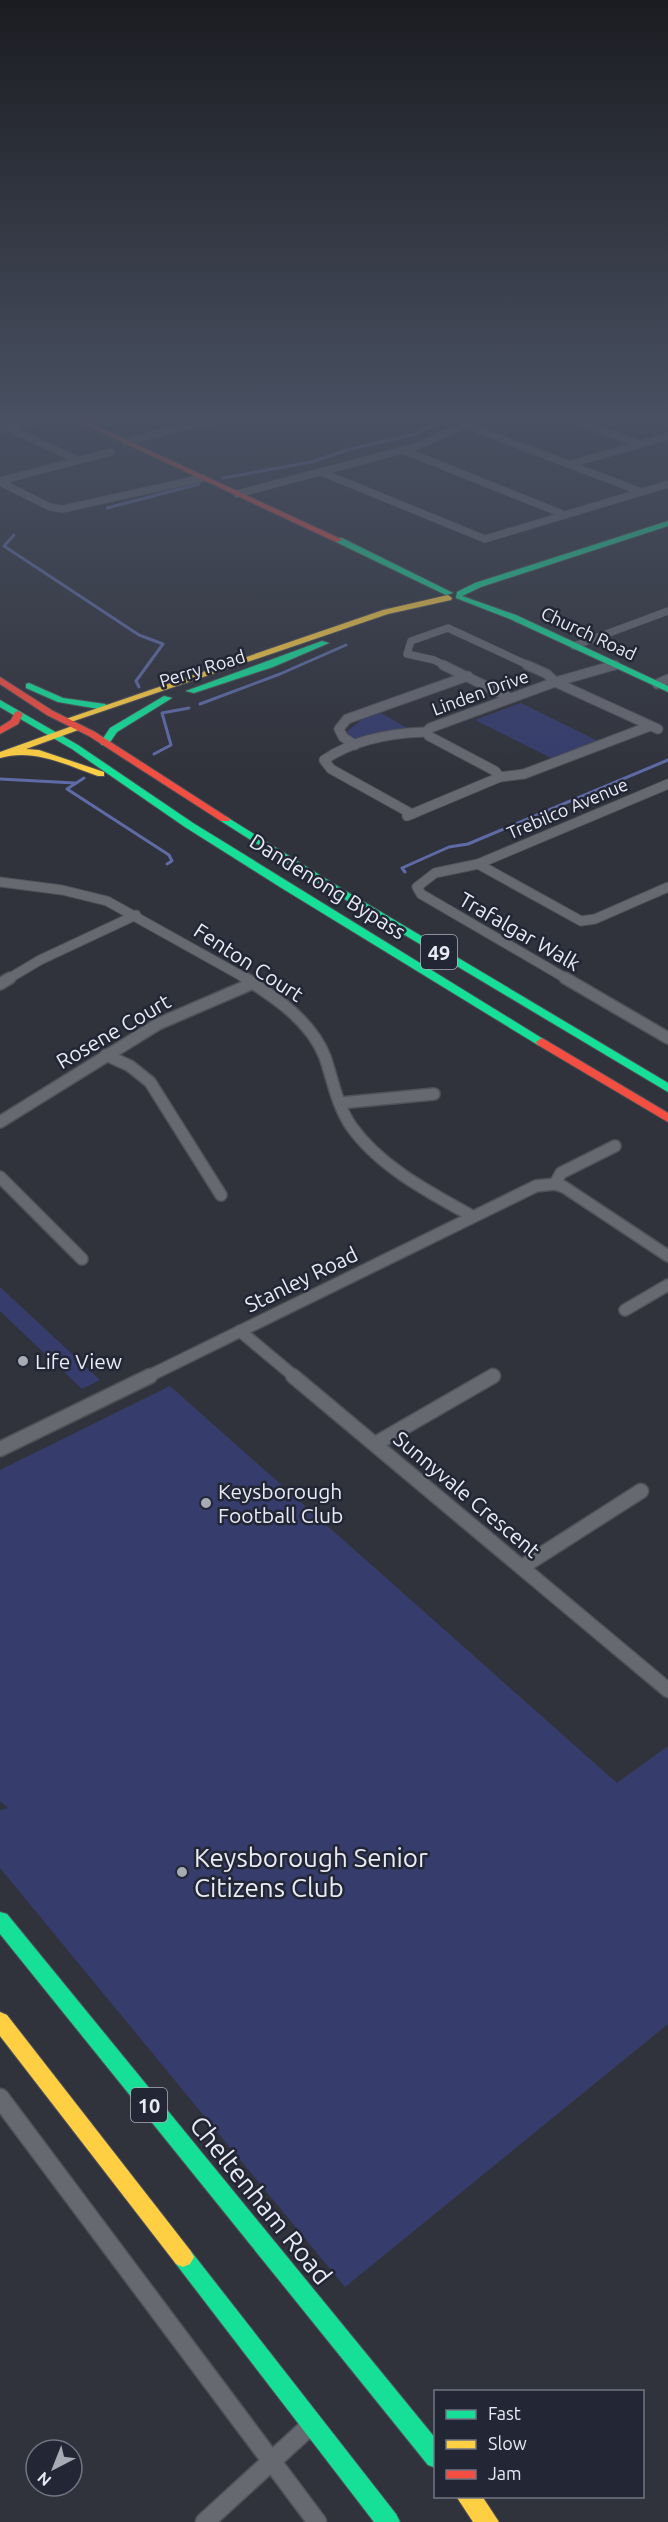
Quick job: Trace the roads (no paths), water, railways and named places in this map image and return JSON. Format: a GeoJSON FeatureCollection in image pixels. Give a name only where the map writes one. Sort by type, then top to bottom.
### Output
{"type":"FeatureCollection","features":[{"type":"Feature","properties":{"kind":"main road","name":"Church Road"},"geometry":{"type":"LineString","coordinates":[[331,537],[416,575],[454,596],[513,617],[615,665],[664,684]]}},
{"type":"Feature","properties":{"kind":"main road","name":"Perry Road"},"geometry":{"type":"LineString","coordinates":[[0,743],[379,614],[454,596],[478,585],[626,537]]}},
{"type":"Feature","properties":{"kind":"main road","name":"Perry Road"},"geometry":{"type":"LineString","coordinates":[[6,753],[78,727],[270,665],[411,606]]}},
{"type":"Feature","properties":{"kind":"main road"},"geometry":{"type":"LineString","coordinates":[[0,668],[45,695],[86,706],[105,707]]}},
{"type":"Feature","properties":{"kind":"main road","name":"Dandenong Bypass"},"geometry":{"type":"LineString","coordinates":[[0,680],[410,935],[668,1088]]}},
{"type":"Feature","properties":{"kind":"main road"},"geometry":{"type":"LineString","coordinates":[[105,744],[113,730],[167,698]]}},
{"type":"Feature","properties":{"kind":"main road","name":"Dandenong Bypass"},"geometry":{"type":"LineString","coordinates":[[0,703],[57,736],[284,885],[668,1118]]}},
{"type":"Feature","properties":{"kind":"main road"},"geometry":{"type":"LineString","coordinates":[[0,731],[15,722],[18,714]]}},
{"type":"Feature","properties":{"kind":"main road"},"geometry":{"type":"LineString","coordinates":[[6,753],[47,755],[128,784]]}},
{"type":"Feature","properties":{"kind":"main road","name":"Cheltenham Road"},"geometry":{"type":"LineString","coordinates":[[0,1920],[434,2456]]}},
{"type":"Feature","properties":{"kind":"main road"},"geometry":{"type":"LineString","coordinates":[[0,2021],[388,2522]]}},
{"type":"Feature","properties":{"kind":"main road"},"geometry":{"type":"LineString","coordinates":[[469,2498],[487,2522]]}},
{"type":"Feature","properties":{"kind":"street"},"geometry":{"type":"LineString","coordinates":[[574,646],[668,611]]}},
{"type":"Feature","properties":{"kind":"street"},"geometry":{"type":"LineString","coordinates":[[426,732],[399,732],[355,745],[326,758],[325,764],[410,815],[491,783],[500,777],[525,774],[654,728],[555,682],[547,675],[448,628],[412,640],[407,654],[434,660],[510,698]]}},
{"type":"Feature","properties":{"kind":"street","name":"Linden Drive"},"geometry":{"type":"LineString","coordinates":[[555,682],[560,676],[601,658]]}},
{"type":"Feature","properties":{"kind":"street","name":"Linden Drive"},"geometry":{"type":"LineString","coordinates":[[500,777],[495,771],[433,739],[426,732],[434,726],[555,682],[615,665]]}},
{"type":"Feature","properties":{"kind":"street"},"geometry":{"type":"LineString","coordinates":[[355,745],[343,737],[339,729],[347,719],[468,676]]}},
{"type":"Feature","properties":{"kind":"street","name":"Trebilco Avenue"},"geometry":{"type":"LineString","coordinates":[[478,864],[668,784]]}},
{"type":"Feature","properties":{"kind":"street"},"geometry":{"type":"LineString","coordinates":[[478,864],[570,917],[585,921],[668,887]]}},
{"type":"Feature","properties":{"kind":"street","name":"Trafalgar Walk"},"geometry":{"type":"LineString","coordinates":[[478,864],[458,865],[423,879],[418,884],[417,890],[668,1038]]}},
{"type":"Feature","properties":{"kind":"street","name":"Fenton Court"},"geometry":{"type":"LineString","coordinates":[[0,882],[88,895],[108,901],[251,984],[291,1012],[312,1033],[327,1059],[340,1103],[354,1129],[373,1149],[430,1193],[459,1223]]}},
{"type":"Feature","properties":{"kind":"street"},"geometry":{"type":"LineString","coordinates":[[0,984],[40,960],[135,915]]}},
{"type":"Feature","properties":{"kind":"street","name":"Rosene Court"},"geometry":{"type":"LineString","coordinates":[[0,1122],[158,1024],[251,984]]}},
{"type":"Feature","properties":{"kind":"street"},"geometry":{"type":"LineString","coordinates":[[106,1055],[138,1071],[150,1082],[221,1195]]}},
{"type":"Feature","properties":{"kind":"street"},"geometry":{"type":"LineString","coordinates":[[340,1103],[434,1094]]}},
{"type":"Feature","properties":{"kind":"street","name":"Stanley Road"},"geometry":{"type":"LineString","coordinates":[[0,1449],[530,1188],[555,1184],[561,1173],[615,1146]]}},
{"type":"Feature","properties":{"kind":"street"},"geometry":{"type":"LineString","coordinates":[[0,1178],[82,1259]]}},
{"type":"Feature","properties":{"kind":"street"},"geometry":{"type":"LineString","coordinates":[[555,1184],[567,1189],[668,1256]]}},
{"type":"Feature","properties":{"kind":"street","name":"Fenton Court"},"geometry":{"type":"LineString","coordinates":[[430,1193],[472,1216]]}},
{"type":"Feature","properties":{"kind":"street"},"geometry":{"type":"LineString","coordinates":[[625,1310],[668,1285]]}},
{"type":"Feature","properties":{"kind":"street","name":"Sunnyvale Crescent"},"geometry":{"type":"LineString","coordinates":[[240,1331],[668,1690]]}},
{"type":"Feature","properties":{"kind":"street"},"geometry":{"type":"LineString","coordinates":[[375,1444],[493,1376]]}},
{"type":"Feature","properties":{"kind":"street"},"geometry":{"type":"LineString","coordinates":[[522,1567],[641,1491]]}},
{"type":"Feature","properties":{"kind":"street"},"geometry":{"type":"LineString","coordinates":[[0,2098],[317,2522]]}},
{"type":"Feature","properties":{"kind":"street"},"geometry":{"type":"LineString","coordinates":[[205,2522],[311,2425]]}},
{"type":"Feature","properties":{"kind":"waterway"},"geometry":{"type":"LineString","coordinates":[[12,537],[4,546],[139,635],[163,644],[136,681],[139,687]]}},
{"type":"Feature","properties":{"kind":"waterway"},"geometry":{"type":"LineString","coordinates":[[200,704],[280,674],[346,645]]}},
{"type":"Feature","properties":{"kind":"waterway"},"geometry":{"type":"LineString","coordinates":[[154,754],[171,745],[162,713],[189,708]]}},
{"type":"Feature","properties":{"kind":"waterway"},"geometry":{"type":"LineString","coordinates":[[405,872],[402,868],[449,847],[468,844],[668,760]]}},
{"type":"Feature","properties":{"kind":"waterway"},"geometry":{"type":"LineString","coordinates":[[84,778],[67,789],[169,855],[172,861],[167,864]]}},
{"type":"Feature","properties":{"kind":"waterway"},"geometry":{"type":"LineString","coordinates":[[0,779],[75,783]]}},
{"type":"Feature","properties":{"kind":"place","name":"Life View"},"geometry":{"type":"Point","coordinates":[23,1361]}},
{"type":"Feature","properties":{"kind":"place","name":"Keysborough Football Club"},"geometry":{"type":"Point","coordinates":[206,1503]}},
{"type":"Feature","properties":{"kind":"place","name":"Keysborough Senior Citizens Club"},"geometry":{"type":"Point","coordinates":[182,1872]}}]}
